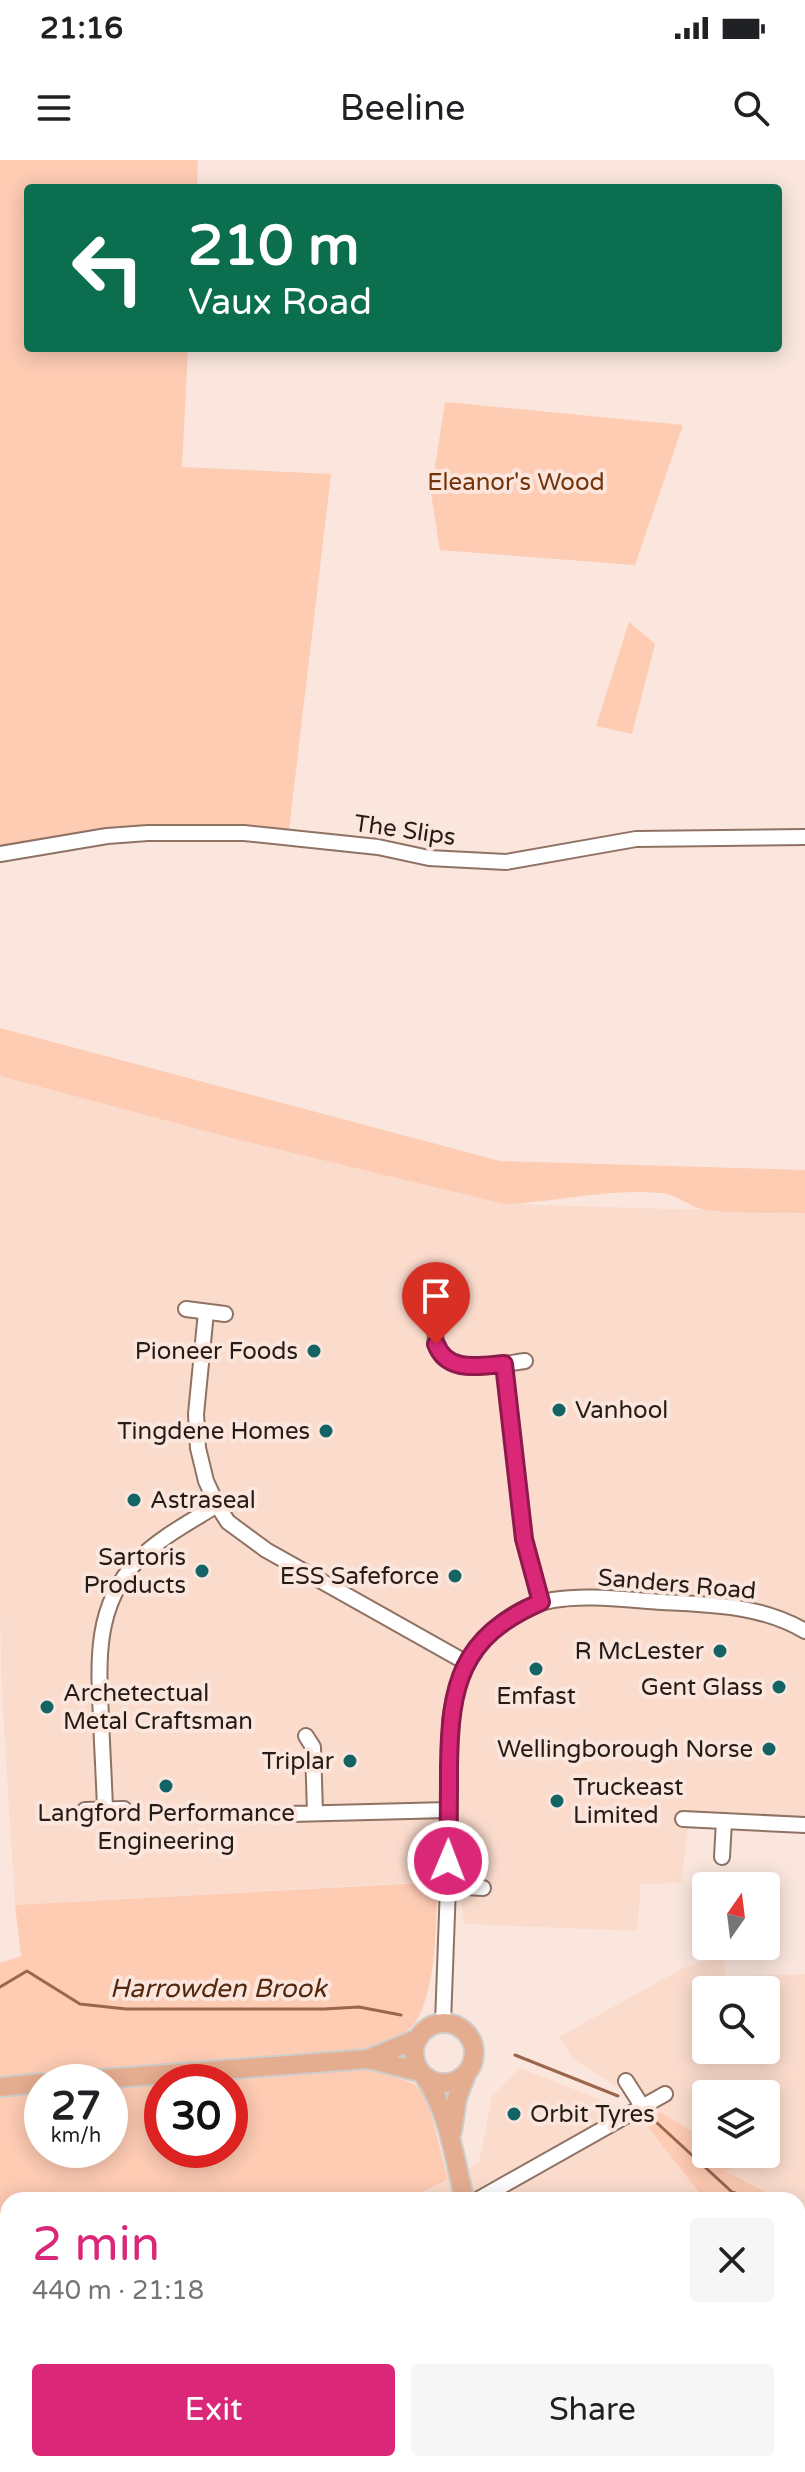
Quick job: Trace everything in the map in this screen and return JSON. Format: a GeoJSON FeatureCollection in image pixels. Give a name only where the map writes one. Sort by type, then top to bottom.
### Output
{"type":"FeatureCollection","features":[{"type":"Feature","properties":{"kind":"main road"},"geometry":{"type":"LineString","coordinates":[[128,2077],[368,2059],[417,2039],[428,2028],[443,2023],[464,2031],[474,2051],[473,2062],[457,2098],[451,2134]]}},
{"type":"Feature","properties":{"kind":"main road"},"geometry":{"type":"LineString","coordinates":[[417,2039],[414,2056],[442,2108],[463,2192]]}},
{"type":"Feature","properties":{"kind":"main road"},"geometry":{"type":"LineString","coordinates":[[368,2059],[422,2074],[435,2082],[458,2080],[467,2072]]}},
{"type":"Feature","properties":{"kind":"main road"},"geometry":{"type":"LineString","coordinates":[[0,2087],[24,2085]]}},
{"type":"Feature","properties":{"kind":"street","name":"The Slips"},"geometry":{"type":"LineString","coordinates":[[0,854],[72,841],[148,833],[244,833],[378,847],[429,858],[506,862],[636,839],[805,837]]}},
{"type":"Feature","properties":{"kind":"street"},"geometry":{"type":"LineString","coordinates":[[186,1309],[225,1314]]}},
{"type":"Feature","properties":{"kind":"street"},"geometry":{"type":"LineString","coordinates":[[206,1312],[196,1414],[197,1434],[203,1468],[217,1505],[228,1522],[266,1550],[467,1663]]}},
{"type":"Feature","properties":{"kind":"street"},"geometry":{"type":"LineString","coordinates":[[436,1318],[436,1344],[448,1361],[473,1366],[525,1361]]}},
{"type":"Feature","properties":{"kind":"street"},"geometry":{"type":"LineString","coordinates":[[443,2023],[450,1721],[455,1693],[477,1646],[496,1627],[541,1602],[524,1539],[504,1364]]}},
{"type":"Feature","properties":{"kind":"street"},"geometry":{"type":"LineString","coordinates":[[105,1809],[98,1655],[107,1610],[118,1586],[138,1560],[217,1505]]}},
{"type":"Feature","properties":{"kind":"street","name":"Sanders Road"},"geometry":{"type":"LineString","coordinates":[[541,1602],[598,1598],[738,1607],[772,1615],[805,1631]]}},
{"type":"Feature","properties":{"kind":"street"},"geometry":{"type":"LineString","coordinates":[[306,1736],[313,1747],[315,1813]]}},
{"type":"Feature","properties":{"kind":"street"},"geometry":{"type":"LineString","coordinates":[[85,1810],[124,1809]]}},
{"type":"Feature","properties":{"kind":"street"},"geometry":{"type":"LineString","coordinates":[[290,1814],[449,1810]]}},
{"type":"Feature","properties":{"kind":"street"},"geometry":{"type":"LineString","coordinates":[[683,1819],[805,1825]]}},
{"type":"Feature","properties":{"kind":"street"},"geometry":{"type":"LineString","coordinates":[[722,1857],[724,1821]]}},
{"type":"Feature","properties":{"kind":"street"},"geometry":{"type":"LineString","coordinates":[[448,1886],[483,1888]]}},
{"type":"Feature","properties":{"kind":"street"},"geometry":{"type":"LineString","coordinates":[[626,2081],[642,2106]]}},
{"type":"Feature","properties":{"kind":"street"},"geometry":{"type":"LineString","coordinates":[[491,2192],[665,2094]]}},
{"type":"Feature","properties":{"kind":"shaded area"},"geometry":{"type":"Polygon","coordinates":[[[0,1076],[239,1140],[487,1199],[537,1205],[805,1213],[805,1816],[690,1814],[681,1883],[641,1884],[637,1931],[464,1924],[459,1880],[15,1905],[0,1616],[0,1076]]]}},
{"type":"Feature","properties":{"kind":"shaded area"},"geometry":{"type":"Polygon","coordinates":[[[710,1960],[724,1960],[726,1976],[692,1976],[692,2064],[780,2064],[780,1976],[752,1976],[805,1974],[805,2192],[766,2192],[724,2171],[732,2168],[780,2168],[780,2080],[692,2080],[692,2132],[574,2060],[559,2037],[683,1968],[710,1960]]]}},
{"type":"Feature","properties":{"kind":"shaded area"},"geometry":{"type":"Polygon","coordinates":[[[520,2068],[614,2105],[643,2120],[697,2192],[423,2192],[479,2163],[492,2097],[520,2068]]]}},
{"type":"Feature","properties":{"kind":"green space"},"geometry":{"type":"Polygon","coordinates":[[[0,160],[198,160],[197,184],[24,184],[24,352],[188,352],[182,467],[331,474],[288,838],[148,833],[0,854],[0,160]]]}},
{"type":"Feature","properties":{"kind":"green space","name":"Eleanor's Wood"},"geometry":{"type":"Polygon","coordinates":[[[445,402],[683,425],[635,565],[440,550],[431,493],[445,402]]]}},
{"type":"Feature","properties":{"kind":"green space"},"geometry":{"type":"Polygon","coordinates":[[[629,622],[655,644],[632,734],[596,726],[629,622]]]}},
{"type":"Feature","properties":{"kind":"green space"},"geometry":{"type":"Polygon","coordinates":[[[0,1028],[500,1161],[805,1170],[805,1213],[706,1210],[666,1194],[641,1192],[505,1204],[239,1140],[0,1076],[0,1028]]]}},
{"type":"Feature","properties":{"kind":"green space"},"geometry":{"type":"Polygon","coordinates":[[[438,1882],[434,1954],[428,1991],[415,2023],[389,2041],[358,2049],[303,2055],[144,2064],[144,2067],[128,2068],[128,2064],[24,2064],[24,2075],[0,2077],[0,1963],[21,1956],[15,1905],[438,1882]]]}},
{"type":"Feature","properties":{"kind":"green space"},"geometry":{"type":"Polygon","coordinates":[[[368,2068],[413,2083],[427,2097],[448,2179],[423,2192],[0,2192],[0,2094],[24,2092],[24,2168],[128,2168],[128,2085],[144,2083],[144,2168],[248,2168],[248,2076],[368,2068]]]}},
{"type":"Feature","properties":{"kind":"green space"},"geometry":{"type":"Polygon","coordinates":[[[660,2112],[692,2131],[692,2168],[733,2168],[725,2171],[766,2192],[698,2192],[643,2120],[660,2112]]]}},
{"type":"Feature","properties":{"kind":"waterway","name":"Harrowden Brook"},"geometry":{"type":"LineString","coordinates":[[0,1987],[27,1971],[80,2004],[126,2009],[359,2007],[401,2015]]}},
{"type":"Feature","properties":{"kind":"waterway","name":"Harrowden Brook"},"geometry":{"type":"LineString","coordinates":[[515,2055],[618,2096]]}},
{"type":"Feature","properties":{"kind":"waterway","name":"Harrowden Brook"},"geometry":{"type":"LineString","coordinates":[[656,2122],[732,2192]]}},
{"type":"Feature","properties":{"kind":"place","name":"Pioneer Foods"},"geometry":{"type":"Point","coordinates":[314,1351]}},
{"type":"Feature","properties":{"kind":"place","name":"Vanhool"},"geometry":{"type":"Point","coordinates":[559,1410]}},
{"type":"Feature","properties":{"kind":"place","name":"Tingdene Homes"},"geometry":{"type":"Point","coordinates":[326,1431]}},
{"type":"Feature","properties":{"kind":"place","name":"Astraseal"},"geometry":{"type":"Point","coordinates":[134,1500]}},
{"type":"Feature","properties":{"kind":"place","name":"Sartoris Products"},"geometry":{"type":"Point","coordinates":[202,1571]}},
{"type":"Feature","properties":{"kind":"place","name":"ESS Safeforce"},"geometry":{"type":"Point","coordinates":[455,1576]}},
{"type":"Feature","properties":{"kind":"place","name":"R McLester"},"geometry":{"type":"Point","coordinates":[720,1651]}},
{"type":"Feature","properties":{"kind":"place","name":"Emfast"},"geometry":{"type":"Point","coordinates":[536,1669]}},
{"type":"Feature","properties":{"kind":"place","name":"Gent Glass"},"geometry":{"type":"Point","coordinates":[779,1687]}},
{"type":"Feature","properties":{"kind":"place","name":"Archetectual Metal Craftsman"},"geometry":{"type":"Point","coordinates":[47,1707]}},
{"type":"Feature","properties":{"kind":"place","name":"Wellingborough Norse"},"geometry":{"type":"Point","coordinates":[769,1749]}},
{"type":"Feature","properties":{"kind":"place","name":"Triplar"},"geometry":{"type":"Point","coordinates":[350,1761]}},
{"type":"Feature","properties":{"kind":"place","name":"Langford Performance Engineering"},"geometry":{"type":"Point","coordinates":[166,1786]}},
{"type":"Feature","properties":{"kind":"place","name":"Truckeast Limited"},"geometry":{"type":"Point","coordinates":[557,1801]}},
{"type":"Feature","properties":{"kind":"place","name":"Orbit Tyres"},"geometry":{"type":"Point","coordinates":[514,2114]}},
{"type":"Feature","properties":{"kind":"route"},"geometry":{"type":"LineString","coordinates":[[436,1344],[448,1361],[459,1365],[504,1364],[524,1539],[541,1602],[509,1618],[488,1634],[477,1646],[457,1685],[450,1721],[448,1861]]}}]}
